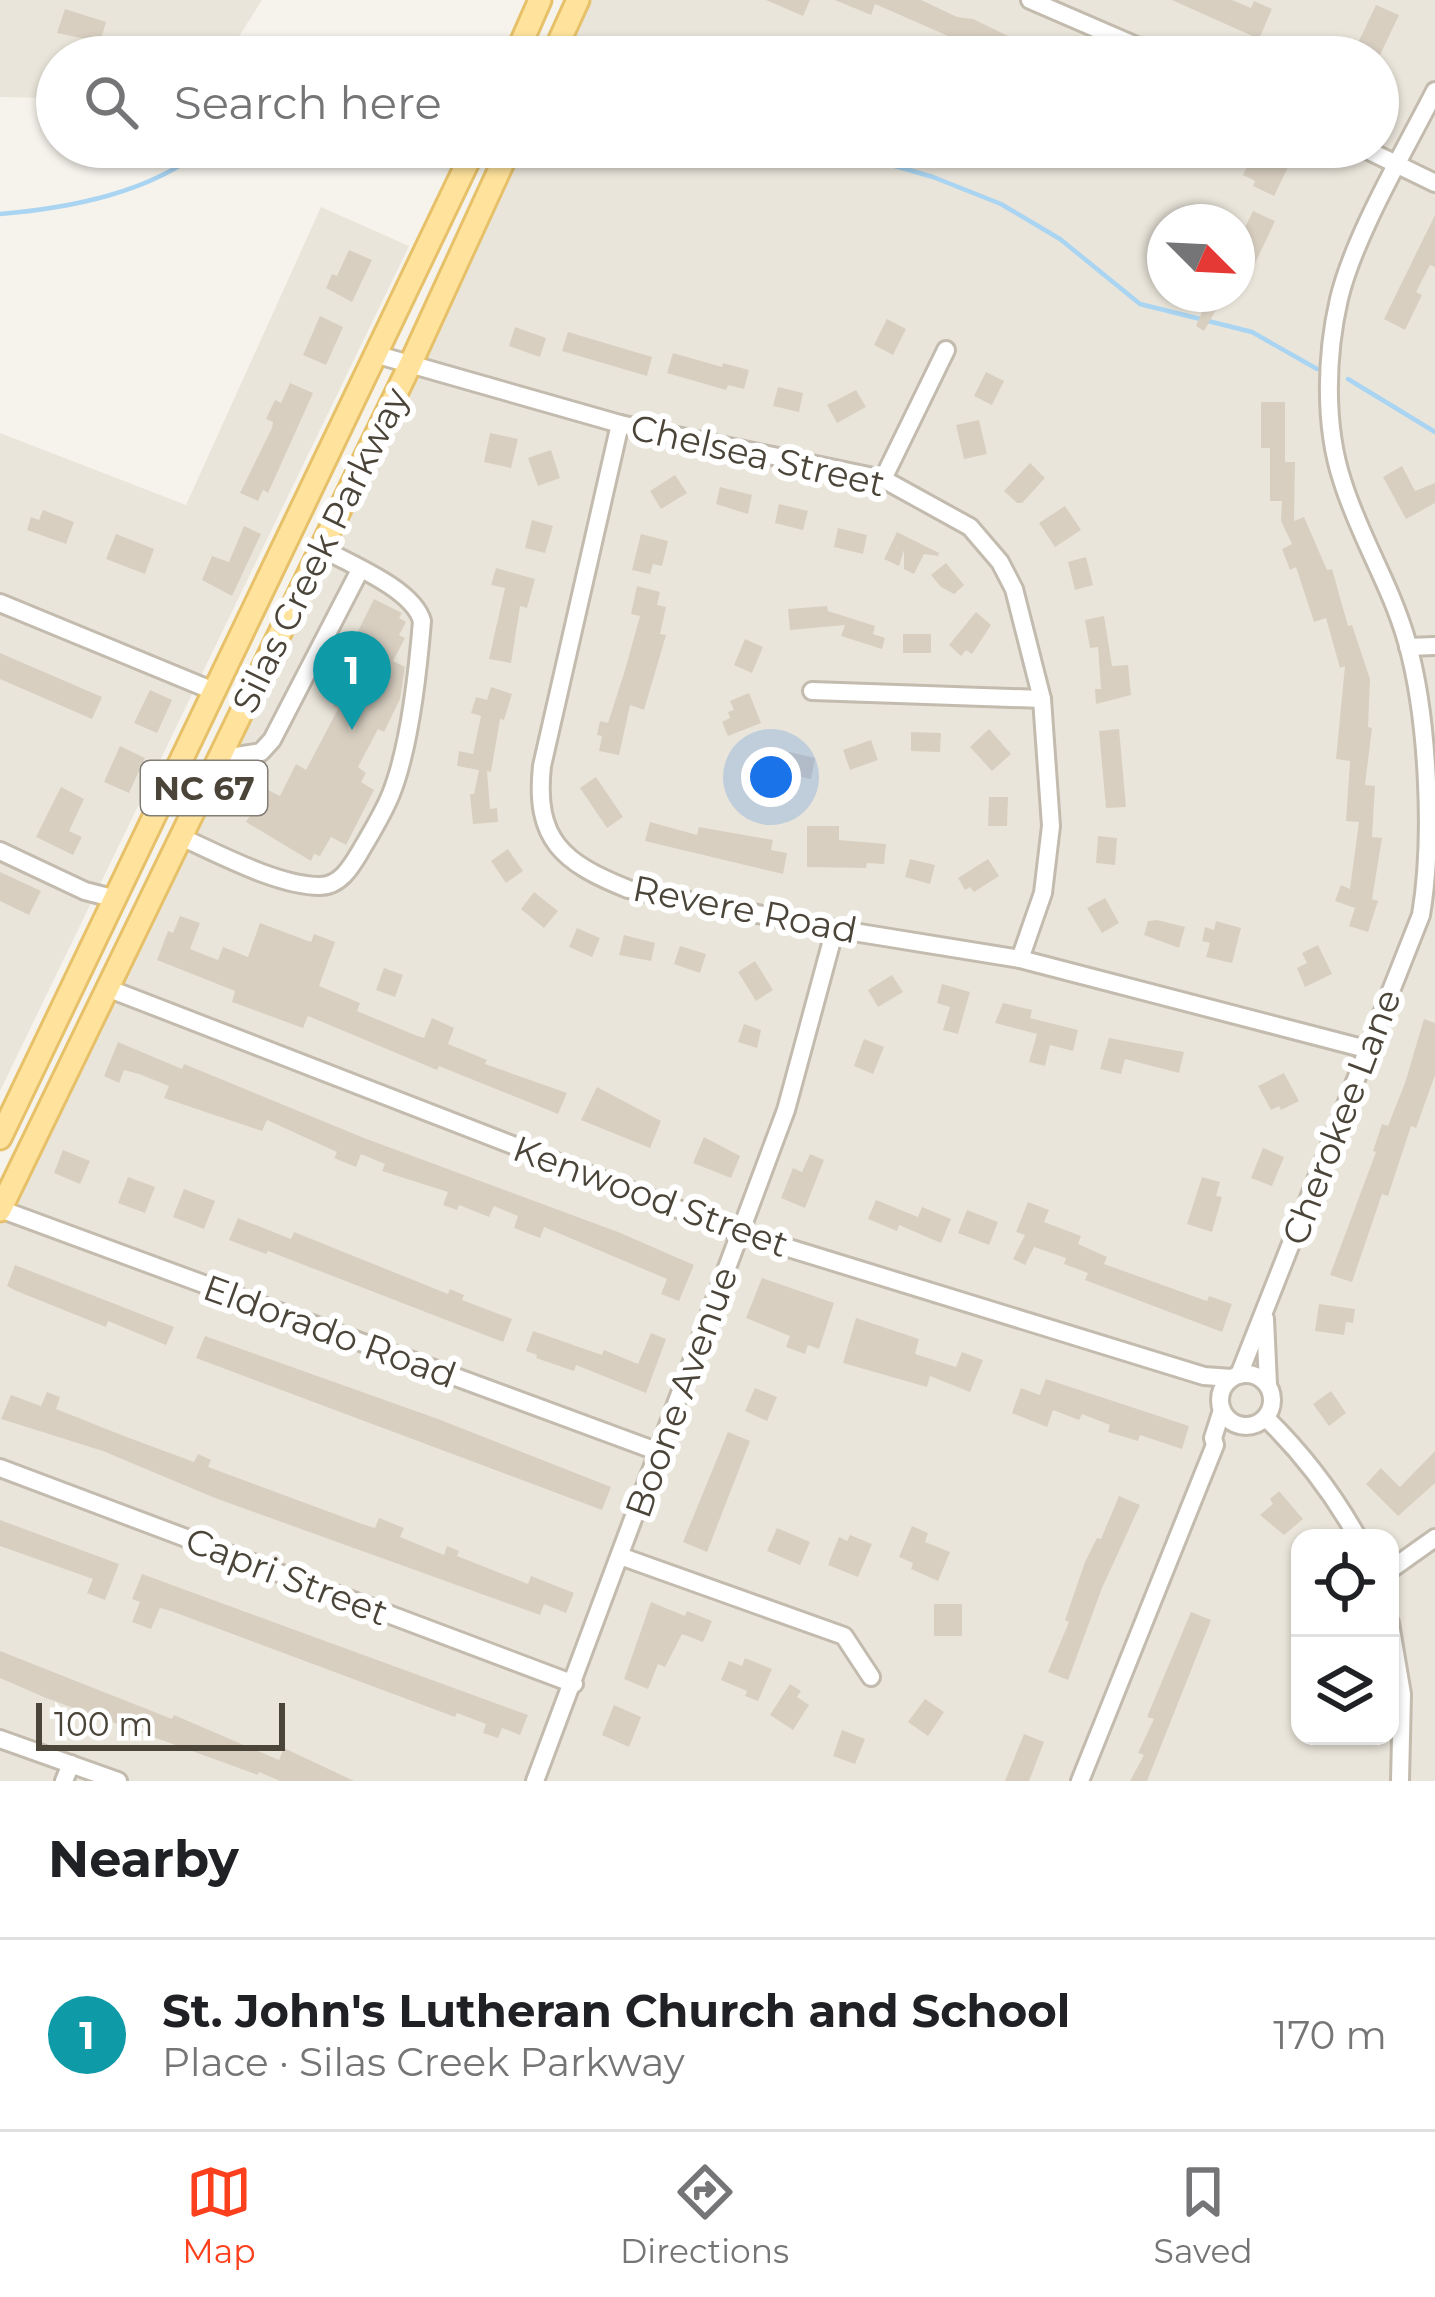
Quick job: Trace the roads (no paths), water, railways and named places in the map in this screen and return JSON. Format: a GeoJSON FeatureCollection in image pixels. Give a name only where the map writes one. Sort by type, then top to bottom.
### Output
{"type":"FeatureCollection","features":[{"type":"Feature","properties":{"kind":"main road"},"geometry":{"type":"LineString","coordinates":[[524,36],[540,0]]}},
{"type":"Feature","properties":{"kind":"main road"},"geometry":{"type":"LineString","coordinates":[[562,36],[578,0]]}},
{"type":"Feature","properties":{"kind":"main road","name":"Silas Creek Parkway"},"geometry":{"type":"LineString","coordinates":[[0,1138],[465,168]]}},
{"type":"Feature","properties":{"kind":"main road","name":"Silas Creek Parkway"},"geometry":{"type":"LineString","coordinates":[[0,1209],[409,367],[500,168]]}},
{"type":"Feature","properties":{"kind":"street"},"geometry":{"type":"LineString","coordinates":[[1030,0],[1113,36]]}},
{"type":"Feature","properties":{"kind":"street","name":"Cherokee Lane"},"geometry":{"type":"LineString","coordinates":[[1399,162],[1435,91]]}},
{"type":"Feature","properties":{"kind":"street"},"geometry":{"type":"LineString","coordinates":[[1399,165],[1435,183]]}},
{"type":"Feature","properties":{"kind":"street","name":"Cherokee Lane"},"geometry":{"type":"LineString","coordinates":[[1268,1384],[1264,1319],[1366,1049],[1428,917],[1422,739],[1408,647],[1388,586],[1343,485],[1330,422],[1331,357],[1340,296],[1396,168]]}},
{"type":"Feature","properties":{"kind":"street"},"geometry":{"type":"LineString","coordinates":[[883,479],[946,350]]}},
{"type":"Feature","properties":{"kind":"street","name":"Chelsea Street"},"geometry":{"type":"LineString","coordinates":[[378,356],[620,424],[883,479],[970,527],[1000,562],[1024,618],[1042,699],[1051,826],[1043,893],[1020,959]]}},
{"type":"Feature","properties":{"kind":"street","name":"Revere Road"},"geometry":{"type":"LineString","coordinates":[[620,424],[539,789],[545,827],[573,862],[628,889],[1020,959],[1366,1049]]}},
{"type":"Feature","properties":{"kind":"street"},"geometry":{"type":"LineString","coordinates":[[181,837],[294,882],[334,884],[351,867],[393,790],[419,657],[419,610],[407,596],[321,548]]}},
{"type":"Feature","properties":{"kind":"street"},"geometry":{"type":"LineString","coordinates":[[218,758],[261,752],[272,740],[360,570]]}},
{"type":"Feature","properties":{"kind":"street"},"geometry":{"type":"LineString","coordinates":[[0,603],[216,692]]}},
{"type":"Feature","properties":{"kind":"street"},"geometry":{"type":"LineString","coordinates":[[1408,647],[1435,646]]}},
{"type":"Feature","properties":{"kind":"street"},"geometry":{"type":"LineString","coordinates":[[812,691],[1042,699]]}},
{"type":"Feature","properties":{"kind":"street"},"geometry":{"type":"LineString","coordinates":[[0,850],[85,891],[116,899]]}},
{"type":"Feature","properties":{"kind":"street","name":"Boone Avenue"},"geometry":{"type":"LineString","coordinates":[[536,1781],[786,1110],[835,929]]}},
{"type":"Feature","properties":{"kind":"street","name":"Kenwood Street"},"geometry":{"type":"LineString","coordinates":[[107,988],[740,1233],[1204,1376],[1236,1377]]}},
{"type":"Feature","properties":{"kind":"street","name":"Eldorado Road"},"geometry":{"type":"LineString","coordinates":[[0,1209],[659,1453]]}},
{"type":"Feature","properties":{"kind":"street","name":"Cherokee Lane"},"geometry":{"type":"LineString","coordinates":[[1236,1377],[1259,1321],[1264,1319]]}},
{"type":"Feature","properties":{"kind":"street"},"geometry":{"type":"LineString","coordinates":[[1080,1781],[1215,1445],[1266,1418],[1273,1402],[1268,1384],[1253,1375],[1236,1377],[1221,1403],[1215,1445]]}},
{"type":"Feature","properties":{"kind":"street"},"geometry":{"type":"LineString","coordinates":[[1204,1376],[1228,1420],[1243,1427]]}},
{"type":"Feature","properties":{"kind":"street"},"geometry":{"type":"LineString","coordinates":[[1266,1418],[1318,1473],[1352,1529]]}},
{"type":"Feature","properties":{"kind":"street","name":"Capri Street"},"geometry":{"type":"LineString","coordinates":[[0,1468],[574,1684]]}},
{"type":"Feature","properties":{"kind":"street"},"geometry":{"type":"LineString","coordinates":[[1399,1564],[1435,1538]]}},
{"type":"Feature","properties":{"kind":"street"},"geometry":{"type":"LineString","coordinates":[[620,1556],[844,1636],[871,1677]]}},
{"type":"Feature","properties":{"kind":"street"},"geometry":{"type":"LineString","coordinates":[[1392,1637],[1402,1694],[1400,1781]]}},
{"type":"Feature","properties":{"kind":"street"},"geometry":{"type":"LineString","coordinates":[[0,1738],[68,1773],[118,1781]]}},
{"type":"Feature","properties":{"kind":"waterway"},"geometry":{"type":"LineString","coordinates":[[0,214],[109,195],[175,168]]}},
{"type":"Feature","properties":{"kind":"waterway"},"geometry":{"type":"LineString","coordinates":[[902,168],[1001,204],[1060,239],[1140,304],[1252,332],[1317,369]]}},
{"type":"Feature","properties":{"kind":"waterway"},"geometry":{"type":"LineString","coordinates":[[1348,379],[1435,432]]}},
{"type":"Feature","properties":{"kind":"place","name":"St. John's Lutheran Church and School"},"geometry":{"type":"Point","coordinates":[352,730]}}]}
